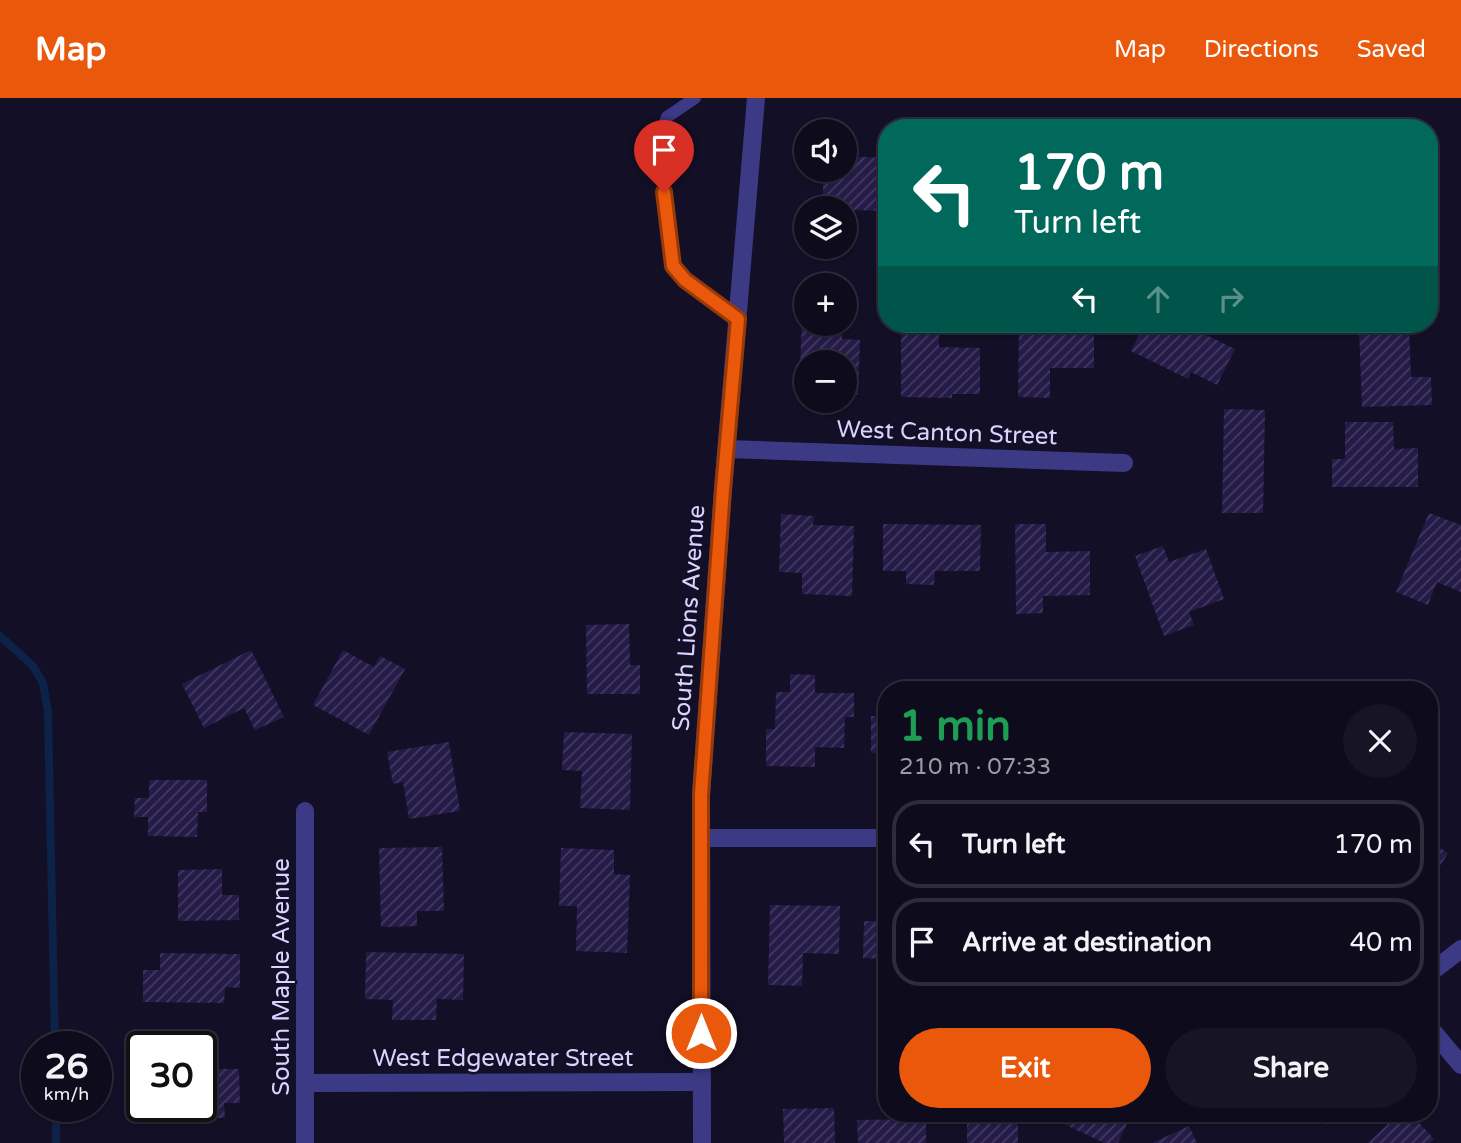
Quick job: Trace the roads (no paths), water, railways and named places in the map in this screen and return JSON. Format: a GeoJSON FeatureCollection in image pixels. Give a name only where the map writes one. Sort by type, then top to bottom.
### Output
{"type":"FeatureCollection","features":[{"type":"Feature","properties":{"kind":"street","name":"South Lions Avenue"},"geometry":{"type":"LineString","coordinates":[[702,1143],[701,795],[756,98]]}},
{"type":"Feature","properties":{"kind":"street","name":"West Canton Street"},"geometry":{"type":"LineString","coordinates":[[727,449],[1124,463]]}},
{"type":"Feature","properties":{"kind":"street","name":"South Maple Avenue"},"geometry":{"type":"LineString","coordinates":[[304,1143],[306,811]]}},
{"type":"Feature","properties":{"kind":"street"},"geometry":{"type":"LineString","coordinates":[[701,838],[878,838]]}},
{"type":"Feature","properties":{"kind":"street"},"geometry":{"type":"LineString","coordinates":[[1438,967],[1461,949]]}},
{"type":"Feature","properties":{"kind":"street"},"geometry":{"type":"LineString","coordinates":[[1438,1038],[1461,1065]]}},
{"type":"Feature","properties":{"kind":"street","name":"West Edgewater Street"},"geometry":{"type":"LineString","coordinates":[[305,1083],[702,1082]]}},
{"type":"Feature","properties":{"kind":"lane"},"geometry":{"type":"LineString","coordinates":[[695,98],[667,117],[658,142],[673,266],[685,280],[738,319]]}},
{"type":"Feature","properties":{"kind":"waterway"},"geometry":{"type":"LineString","coordinates":[[0,636],[33,666],[43,683],[48,712],[55,1031]]}},
{"type":"Feature","properties":{"kind":"waterway"},"geometry":{"type":"LineString","coordinates":[[56,1122],[56,1143]]}}]}
